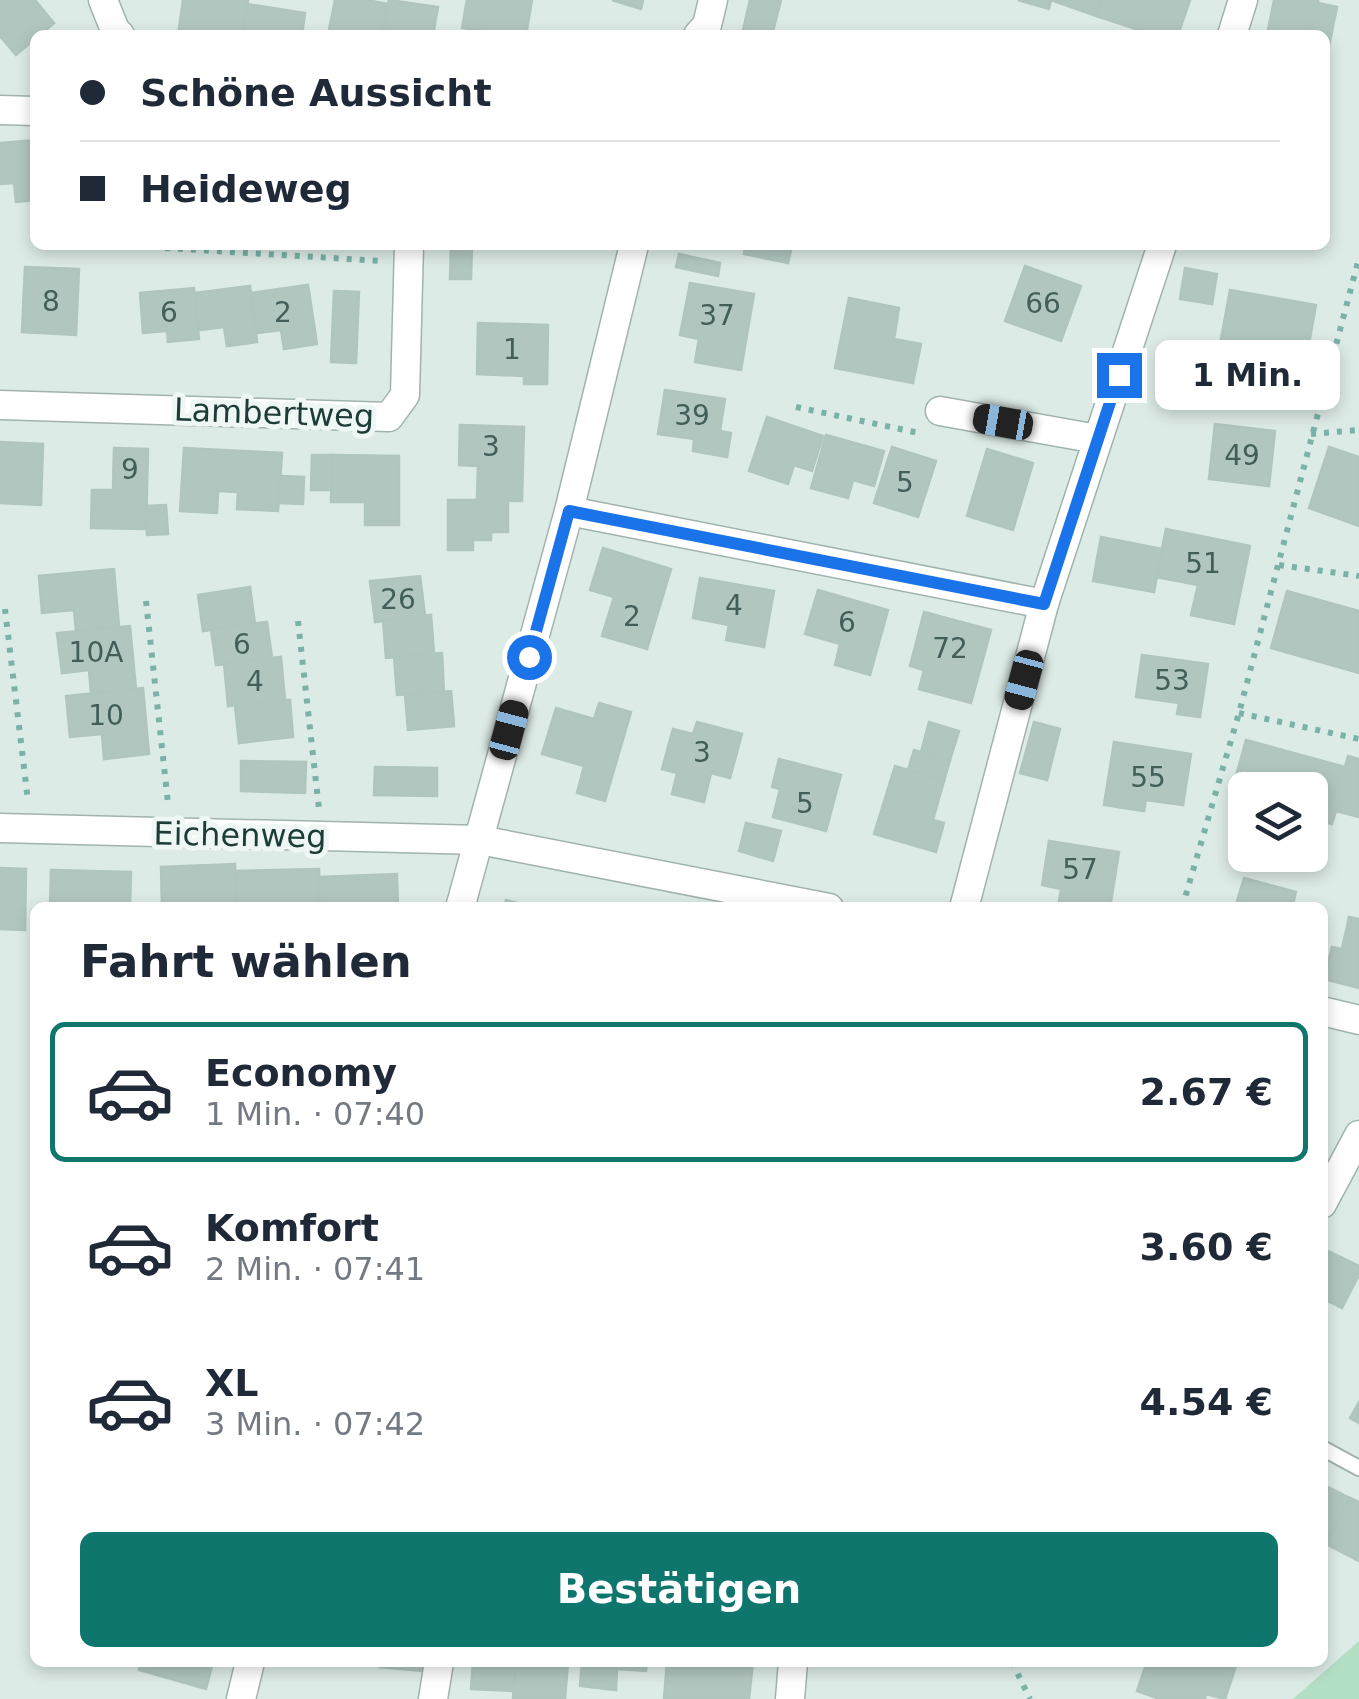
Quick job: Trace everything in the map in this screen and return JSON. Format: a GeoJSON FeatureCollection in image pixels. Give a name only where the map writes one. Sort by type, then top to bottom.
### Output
{"type":"FeatureCollection","features":[{"type":"Feature","properties":{"kind":"street"},"geometry":{"type":"LineString","coordinates":[[103,0],[115,30]]}},
{"type":"Feature","properties":{"kind":"street"},"geometry":{"type":"LineString","coordinates":[[702,30],[712,0]]}},
{"type":"Feature","properties":{"kind":"street"},"geometry":{"type":"LineString","coordinates":[[1234,30],[1244,0]]}},
{"type":"Feature","properties":{"kind":"street"},"geometry":{"type":"LineString","coordinates":[[0,110],[30,111]]}},
{"type":"Feature","properties":{"kind":"street"},"geometry":{"type":"LineString","coordinates":[[462,902],[569,511],[633,250]]}},
{"type":"Feature","properties":{"kind":"street"},"geometry":{"type":"LineString","coordinates":[[966,902],[1044,604],[1160,250]]}},
{"type":"Feature","properties":{"kind":"street","name":"Lambertweg"},"geometry":{"type":"LineString","coordinates":[[0,405],[389,417],[405,395],[408,254]]}},
{"type":"Feature","properties":{"kind":"street"},"geometry":{"type":"LineString","coordinates":[[940,411],[1098,440]]}},
{"type":"Feature","properties":{"kind":"street"},"geometry":{"type":"LineString","coordinates":[[569,511],[1044,604]]}},
{"type":"Feature","properties":{"kind":"street","name":"Eichenweg"},"geometry":{"type":"LineString","coordinates":[[0,828],[480,840],[798,902]]}},
{"type":"Feature","properties":{"kind":"street"},"geometry":{"type":"LineString","coordinates":[[1328,1012],[1359,1020]]}},
{"type":"Feature","properties":{"kind":"street"},"geometry":{"type":"LineString","coordinates":[[1328,1197],[1350,1172],[1359,1135]]}},
{"type":"Feature","properties":{"kind":"street"},"geometry":{"type":"LineString","coordinates":[[241,1699],[249,1667]]}},
{"type":"Feature","properties":{"kind":"street"},"geometry":{"type":"LineString","coordinates":[[433,1699],[438,1667]]}},
{"type":"Feature","properties":{"kind":"street"},"geometry":{"type":"LineString","coordinates":[[790,1699],[793,1667]]}},
{"type":"Feature","properties":{"kind":"lane"},"geometry":{"type":"LineString","coordinates":[[1328,1451],[1359,1468]]}},
{"type":"Feature","properties":{"kind":"path"},"geometry":{"type":"LineString","coordinates":[[246,250],[408,254]]}},
{"type":"Feature","properties":{"kind":"path"},"geometry":{"type":"LineString","coordinates":[[1184,902],[1239,713],[1359,258]]}},
{"type":"Feature","properties":{"kind":"path"},"geometry":{"type":"LineString","coordinates":[[796,406],[921,434],[934,430],[940,411]]}},
{"type":"Feature","properties":{"kind":"path"},"geometry":{"type":"LineString","coordinates":[[1312,434],[1359,430]]}},
{"type":"Feature","properties":{"kind":"path"},"geometry":{"type":"LineString","coordinates":[[1279,565],[1359,576]]}},
{"type":"Feature","properties":{"kind":"path"},"geometry":{"type":"LineString","coordinates":[[146,601],[172,833]]}},
{"type":"Feature","properties":{"kind":"path"},"geometry":{"type":"LineString","coordinates":[[6,609],[31,829]]}},
{"type":"Feature","properties":{"kind":"path"},"geometry":{"type":"LineString","coordinates":[[298,622],[322,837]]}},
{"type":"Feature","properties":{"kind":"path"},"geometry":{"type":"LineString","coordinates":[[1239,713],[1359,740]]}},
{"type":"Feature","properties":{"kind":"path"},"geometry":{"type":"LineString","coordinates":[[1014,1667],[1030,1699]]}},
{"type":"Feature","properties":{"kind":"green space"},"geometry":{"type":"Polygon","coordinates":[[[1359,1641],[1359,1699],[1293,1699],[1359,1641]]]}},
{"type":"Feature","properties":{"kind":"building"},"geometry":{"type":"Polygon","coordinates":[[[0,0],[35,0],[54,23],[46,30],[30,30],[30,43],[16,55],[0,36],[0,0]]]}},
{"type":"Feature","properties":{"kind":"building"},"geometry":{"type":"Polygon","coordinates":[[[183,0],[248,0],[244,30],[179,30],[183,0]]]}},
{"type":"Feature","properties":{"kind":"building"},"geometry":{"type":"Polygon","coordinates":[[[335,0],[388,4],[383,30],[329,30],[335,0]]]}},
{"type":"Feature","properties":{"kind":"building"},"geometry":{"type":"Polygon","coordinates":[[[389,0],[438,7],[434,30],[383,30],[389,0]]]}},
{"type":"Feature","properties":{"kind":"building"},"geometry":{"type":"Polygon","coordinates":[[[467,0],[532,0],[527,30],[462,28],[467,0]]]}},
{"type":"Feature","properties":{"kind":"building"},"geometry":{"type":"Polygon","coordinates":[[[612,0],[643,0],[641,9],[612,0]]]}},
{"type":"Feature","properties":{"kind":"building"},"geometry":{"type":"Polygon","coordinates":[[[750,0],[781,0],[773,30],[743,30],[750,0]]]}},
{"type":"Feature","properties":{"kind":"building"},"geometry":{"type":"Polygon","coordinates":[[[1018,0],[1051,0],[1049,9],[1018,0]]]}},
{"type":"Feature","properties":{"kind":"building"},"geometry":{"type":"Polygon","coordinates":[[[1051,0],[1101,0],[1096,16],[1051,0]]]}},
{"type":"Feature","properties":{"kind":"building"},"geometry":{"type":"Polygon","coordinates":[[[1101,0],[1190,0],[1180,30],[1139,30],[1096,16],[1101,0]]]}},
{"type":"Feature","properties":{"kind":"building"},"geometry":{"type":"Polygon","coordinates":[[[1274,0],[1318,0],[1337,7],[1330,41],[1330,30],[1268,30],[1274,0]]]}},
{"type":"Feature","properties":{"kind":"building"},"geometry":{"type":"Polygon","coordinates":[[[247,4],[305,13],[303,30],[244,30],[247,4]]]}},
{"type":"Feature","properties":{"kind":"building"},"geometry":{"type":"Polygon","coordinates":[[[30,140],[30,201],[16,202],[14,183],[0,184],[0,143],[30,140]]]}},
{"type":"Feature","properties":{"kind":"building"},"geometry":{"type":"Polygon","coordinates":[[[451,250],[472,250],[471,279],[450,279],[451,250]]]}},
{"type":"Feature","properties":{"kind":"building"},"geometry":{"type":"Polygon","coordinates":[[[744,250],[791,250],[788,263],[744,254],[744,250]]]}},
{"type":"Feature","properties":{"kind":"building"},"geometry":{"type":"Polygon","coordinates":[[[679,254],[720,263],[718,276],[676,267],[679,254]]]}},
{"type":"Feature","properties":{"kind":"building"},"geometry":{"type":"Polygon","coordinates":[[[1025,266],[1081,286],[1061,341],[1005,321],[1025,266]]]}},
{"type":"Feature","properties":{"kind":"building"},"geometry":{"type":"Polygon","coordinates":[[[25,267],[79,269],[76,335],[22,332],[25,267]]]}},
{"type":"Feature","properties":{"kind":"building"},"geometry":{"type":"Polygon","coordinates":[[[1185,268],[1217,274],[1212,304],[1180,299],[1185,268]]]}},
{"type":"Feature","properties":{"kind":"building"},"geometry":{"type":"Polygon","coordinates":[[[690,283],[754,294],[741,370],[695,362],[699,339],[680,335],[690,283]]]}},
{"type":"Feature","properties":{"kind":"building"},"geometry":{"type":"Polygon","coordinates":[[[308,285],[317,344],[284,349],[281,330],[257,333],[251,293],[308,285]]]}},
{"type":"Feature","properties":{"kind":"building"},"geometry":{"type":"Polygon","coordinates":[[[250,286],[257,342],[227,346],[224,327],[199,330],[194,293],[250,286]]]}},
{"type":"Feature","properties":{"kind":"building"},"geometry":{"type":"Polygon","coordinates":[[[194,288],[199,339],[168,342],[167,331],[143,333],[140,293],[194,288]]]}},
{"type":"Feature","properties":{"kind":"building"},"geometry":{"type":"Polygon","coordinates":[[[1230,290],[1316,305],[1300,393],[1260,386],[1265,358],[1219,350],[1230,290]]]}},
{"type":"Feature","properties":{"kind":"building"},"geometry":{"type":"Polygon","coordinates":[[[334,291],[359,292],[356,363],[331,362],[334,291]]]}},
{"type":"Feature","properties":{"kind":"building"},"geometry":{"type":"Polygon","coordinates":[[[849,298],[899,308],[894,339],[921,344],[913,383],[835,368],[849,298]]]}},
{"type":"Feature","properties":{"kind":"building"},"geometry":{"type":"Polygon","coordinates":[[[478,323],[548,325],[547,384],[524,384],[524,376],[477,374],[478,323]]]}},
{"type":"Feature","properties":{"kind":"building"},"geometry":{"type":"Polygon","coordinates":[[[665,390],[725,399],[720,431],[731,433],[727,457],[693,451],[694,439],[658,434],[665,390]]]}},
{"type":"Feature","properties":{"kind":"building"},"geometry":{"type":"Polygon","coordinates":[[[767,417],[823,436],[812,471],[794,465],[788,484],[749,471],[767,417]]]}},
{"type":"Feature","properties":{"kind":"building"},"geometry":{"type":"Polygon","coordinates":[[[1215,424],[1275,431],[1269,486],[1209,479],[1215,424]]]}},
{"type":"Feature","properties":{"kind":"building"},"geometry":{"type":"Polygon","coordinates":[[[460,425],[524,427],[522,501],[477,500],[478,466],[459,465],[460,425]]]}},
{"type":"Feature","properties":{"kind":"building"},"geometry":{"type":"Polygon","coordinates":[[[826,435],[884,451],[874,486],[853,480],[848,498],[811,488],[826,435]]]}},
{"type":"Feature","properties":{"kind":"building"},"geometry":{"type":"Polygon","coordinates":[[[0,442],[43,444],[41,505],[0,503],[0,442]]]}},
{"type":"Feature","properties":{"kind":"building"},"geometry":{"type":"Polygon","coordinates":[[[892,447],[936,461],[918,517],[874,503],[892,447]]]}},
{"type":"Feature","properties":{"kind":"building"},"geometry":{"type":"Polygon","coordinates":[[[1329,447],[1359,457],[1359,526],[1309,508],[1329,447]]]}},
{"type":"Feature","properties":{"kind":"building"},"geometry":{"type":"Polygon","coordinates":[[[114,448],[148,449],[146,529],[91,528],[92,490],[113,490],[114,448]]]}},
{"type":"Feature","properties":{"kind":"building"},"geometry":{"type":"Polygon","coordinates":[[[184,448],[282,453],[278,511],[237,509],[238,492],[218,491],[217,513],[180,511],[184,448]]]}},
{"type":"Feature","properties":{"kind":"building"},"geometry":{"type":"Polygon","coordinates":[[[987,449],[1033,463],[1013,530],[967,516],[987,449]]]}},
{"type":"Feature","properties":{"kind":"building"},"geometry":{"type":"Polygon","coordinates":[[[312,455],[332,455],[332,490],[311,490],[312,455]]]}},
{"type":"Feature","properties":{"kind":"building"},"geometry":{"type":"Polygon","coordinates":[[[332,455],[399,456],[399,525],[365,525],[365,502],[331,502],[332,455]]]}},
{"type":"Feature","properties":{"kind":"building"},"geometry":{"type":"Polygon","coordinates":[[[280,476],[304,477],[303,504],[279,503],[280,476]]]}},
{"type":"Feature","properties":{"kind":"building"},"geometry":{"type":"Polygon","coordinates":[[[448,500],[508,500],[508,532],[491,532],[491,540],[473,540],[473,550],[448,550],[448,500]]]}},
{"type":"Feature","properties":{"kind":"building"},"geometry":{"type":"Polygon","coordinates":[[[166,505],[168,534],[147,535],[146,506],[166,505]]]}},
{"type":"Feature","properties":{"kind":"building"},"geometry":{"type":"Polygon","coordinates":[[[1166,529],[1250,546],[1234,624],[1191,615],[1198,585],[1156,577],[1166,529]]]}},
{"type":"Feature","properties":{"kind":"building"},"geometry":{"type":"Polygon","coordinates":[[[1101,537],[1162,549],[1154,592],[1093,581],[1101,537]]]}},
{"type":"Feature","properties":{"kind":"building"},"geometry":{"type":"Polygon","coordinates":[[[603,548],[671,569],[647,649],[602,636],[614,597],[590,590],[603,548]]]}},
{"type":"Feature","properties":{"kind":"building"},"geometry":{"type":"Polygon","coordinates":[[[114,569],[119,627],[76,631],[74,610],[42,613],[39,576],[114,569]]]}},
{"type":"Feature","properties":{"kind":"building"},"geometry":{"type":"Polygon","coordinates":[[[420,576],[425,616],[375,622],[370,581],[420,576]]]}},
{"type":"Feature","properties":{"kind":"building"},"geometry":{"type":"Polygon","coordinates":[[[700,578],[774,591],[764,647],[726,640],[729,625],[693,618],[700,578]]]}},
{"type":"Feature","properties":{"kind":"building"},"geometry":{"type":"Polygon","coordinates":[[[250,587],[255,624],[203,631],[198,595],[250,587]]]}},
{"type":"Feature","properties":{"kind":"building"},"geometry":{"type":"Polygon","coordinates":[[[818,590],[888,610],[870,675],[835,665],[840,644],[805,634],[818,590]]]}},
{"type":"Feature","properties":{"kind":"building"},"geometry":{"type":"Polygon","coordinates":[[[1287,591],[1359,611],[1359,673],[1271,648],[1287,591]]]}},
{"type":"Feature","properties":{"kind":"building"},"geometry":{"type":"Polygon","coordinates":[[[924,612],[991,630],[971,703],[919,689],[924,670],[910,666],[924,612]]]}},
{"type":"Feature","properties":{"kind":"building"},"geometry":{"type":"Polygon","coordinates":[[[431,615],[434,654],[386,658],[383,620],[431,615]]]}},
{"type":"Feature","properties":{"kind":"building"},"geometry":{"type":"Polygon","coordinates":[[[267,622],[272,658],[216,665],[211,629],[267,622]]]}},
{"type":"Feature","properties":{"kind":"building"},"geometry":{"type":"Polygon","coordinates":[[[130,626],[136,689],[91,693],[89,670],[62,673],[57,633],[130,626]]]}},
{"type":"Feature","properties":{"kind":"building"},"geometry":{"type":"Polygon","coordinates":[[[442,653],[444,692],[397,695],[394,656],[442,653]]]}},
{"type":"Feature","properties":{"kind":"building"},"geometry":{"type":"Polygon","coordinates":[[[1142,655],[1208,664],[1200,717],[1177,714],[1179,703],[1136,697],[1142,655]]]}},
{"type":"Feature","properties":{"kind":"building"},"geometry":{"type":"Polygon","coordinates":[[[281,657],[285,700],[228,706],[224,663],[281,657]]]}},
{"type":"Feature","properties":{"kind":"building"},"geometry":{"type":"Polygon","coordinates":[[[143,688],[149,754],[104,759],[102,734],[70,737],[66,696],[143,688]]]}},
{"type":"Feature","properties":{"kind":"building"},"geometry":{"type":"Polygon","coordinates":[[[451,691],[454,726],[408,730],[405,695],[451,691]]]}},
{"type":"Feature","properties":{"kind":"building"},"geometry":{"type":"Polygon","coordinates":[[[290,700],[293,737],[239,743],[235,705],[290,700]]]}},
{"type":"Feature","properties":{"kind":"building"},"geometry":{"type":"Polygon","coordinates":[[[599,703],[631,712],[605,801],[577,793],[584,766],[542,754],[556,708],[594,719],[599,703]]]}},
{"type":"Feature","properties":{"kind":"building"},"geometry":{"type":"Polygon","coordinates":[[[697,722],[742,734],[730,778],[711,773],[704,802],[672,794],[677,773],[662,769],[673,729],[693,734],[697,722]]]}},
{"type":"Feature","properties":{"kind":"building"},"geometry":{"type":"Polygon","coordinates":[[[929,722],[959,731],[950,760],[921,752],[929,722]]]}},
{"type":"Feature","properties":{"kind":"building"},"geometry":{"type":"Polygon","coordinates":[[[1034,722],[1060,729],[1047,780],[1020,773],[1034,722]]]}},
{"type":"Feature","properties":{"kind":"building"},"geometry":{"type":"Polygon","coordinates":[[[1246,740],[1345,767],[1348,756],[1359,759],[1359,817],[1336,811],[1332,824],[1328,823],[1328,772],[1237,772],[1246,740]]]}},
{"type":"Feature","properties":{"kind":"building"},"geometry":{"type":"Polygon","coordinates":[[[1114,742],[1191,754],[1183,805],[1146,800],[1144,811],[1104,805],[1114,742]]]}},
{"type":"Feature","properties":{"kind":"building"},"geometry":{"type":"Polygon","coordinates":[[[914,750],[950,760],[944,781],[908,770],[914,750]]]}},
{"type":"Feature","properties":{"kind":"building"},"geometry":{"type":"Polygon","coordinates":[[[779,759],[841,775],[826,831],[773,817],[780,789],[772,787],[779,759]]]}},
{"type":"Feature","properties":{"kind":"building"},"geometry":{"type":"Polygon","coordinates":[[[241,761],[306,762],[305,793],[241,791],[241,761]]]}},
{"type":"Feature","properties":{"kind":"building"},"geometry":{"type":"Polygon","coordinates":[[[895,766],[944,781],[933,820],[944,823],[936,852],[874,834],[895,766]]]}},
{"type":"Feature","properties":{"kind":"building"},"geometry":{"type":"Polygon","coordinates":[[[375,767],[437,768],[437,796],[374,795],[375,767]]]}},
{"type":"Feature","properties":{"kind":"building"},"geometry":{"type":"Polygon","coordinates":[[[746,823],[781,831],[773,861],[739,851],[746,823]]]}},
{"type":"Feature","properties":{"kind":"building"},"geometry":{"type":"Polygon","coordinates":[[[1049,841],[1119,852],[1111,902],[1059,902],[1061,889],[1042,885],[1049,841]]]}},
{"type":"Feature","properties":{"kind":"building"},"geometry":{"type":"Polygon","coordinates":[[[235,864],[237,902],[162,902],[161,867],[235,864]]]}},
{"type":"Feature","properties":{"kind":"building"},"geometry":{"type":"Polygon","coordinates":[[[0,868],[26,869],[25,930],[0,929],[0,868]]]}},
{"type":"Feature","properties":{"kind":"building"},"geometry":{"type":"Polygon","coordinates":[[[319,869],[320,902],[237,902],[236,871],[319,869]]]}},
{"type":"Feature","properties":{"kind":"building"},"geometry":{"type":"Polygon","coordinates":[[[51,870],[131,872],[130,902],[50,902],[51,870]]]}},
{"type":"Feature","properties":{"kind":"building"},"geometry":{"type":"Polygon","coordinates":[[[397,874],[398,902],[320,902],[319,877],[397,874]]]}},
{"type":"Feature","properties":{"kind":"building"},"geometry":{"type":"Polygon","coordinates":[[[1244,878],[1296,892],[1294,902],[1237,902],[1244,878]]]}},
{"type":"Feature","properties":{"kind":"building"},"geometry":{"type":"Polygon","coordinates":[[[1349,917],[1359,919],[1359,988],[1328,980],[1332,947],[1342,949],[1349,917]]]}},
{"type":"Feature","properties":{"kind":"building"},"geometry":{"type":"Polygon","coordinates":[[[1328,1251],[1359,1266],[1359,1275],[1342,1308],[1328,1301],[1328,1251]]]}},
{"type":"Feature","properties":{"kind":"building"},"geometry":{"type":"Polygon","coordinates":[[[1359,1402],[1359,1423],[1350,1418],[1359,1402]]]}},
{"type":"Feature","properties":{"kind":"building"},"geometry":{"type":"Polygon","coordinates":[[[1328,1487],[1350,1498],[1328,1540],[1328,1487]]]}},
{"type":"Feature","properties":{"kind":"building"},"geometry":{"type":"Polygon","coordinates":[[[1350,1498],[1359,1502],[1359,1561],[1328,1545],[1350,1498]]]}},
{"type":"Feature","properties":{"kind":"building"},"geometry":{"type":"Polygon","coordinates":[[[140,1667],[212,1667],[206,1689],[139,1670],[140,1667]]]}},
{"type":"Feature","properties":{"kind":"building"},"geometry":{"type":"Polygon","coordinates":[[[380,1667],[422,1667],[422,1671],[380,1667]]]}},
{"type":"Feature","properties":{"kind":"building"},"geometry":{"type":"Polygon","coordinates":[[[473,1667],[516,1667],[514,1691],[471,1689],[473,1667]]]}},
{"type":"Feature","properties":{"kind":"building"},"geometry":{"type":"Polygon","coordinates":[[[516,1667],[568,1667],[565,1699],[513,1699],[516,1667]]]}},
{"type":"Feature","properties":{"kind":"building"},"geometry":{"type":"Polygon","coordinates":[[[582,1667],[646,1667],[646,1671],[617,1669],[616,1690],[580,1686],[582,1667]]]}},
{"type":"Feature","properties":{"kind":"building"},"geometry":{"type":"Polygon","coordinates":[[[667,1667],[752,1667],[749,1699],[664,1699],[667,1667]]]}},
{"type":"Feature","properties":{"kind":"building"},"geometry":{"type":"Polygon","coordinates":[[[1145,1667],[1236,1667],[1225,1699],[1206,1694],[1205,1699],[1160,1699],[1137,1691],[1145,1667]]]}},
{"type":"Feature","properties":{"kind":"route"},"geometry":{"type":"LineString","coordinates":[[529,657],[569,511],[1044,604],[1119,375]]}}]}
